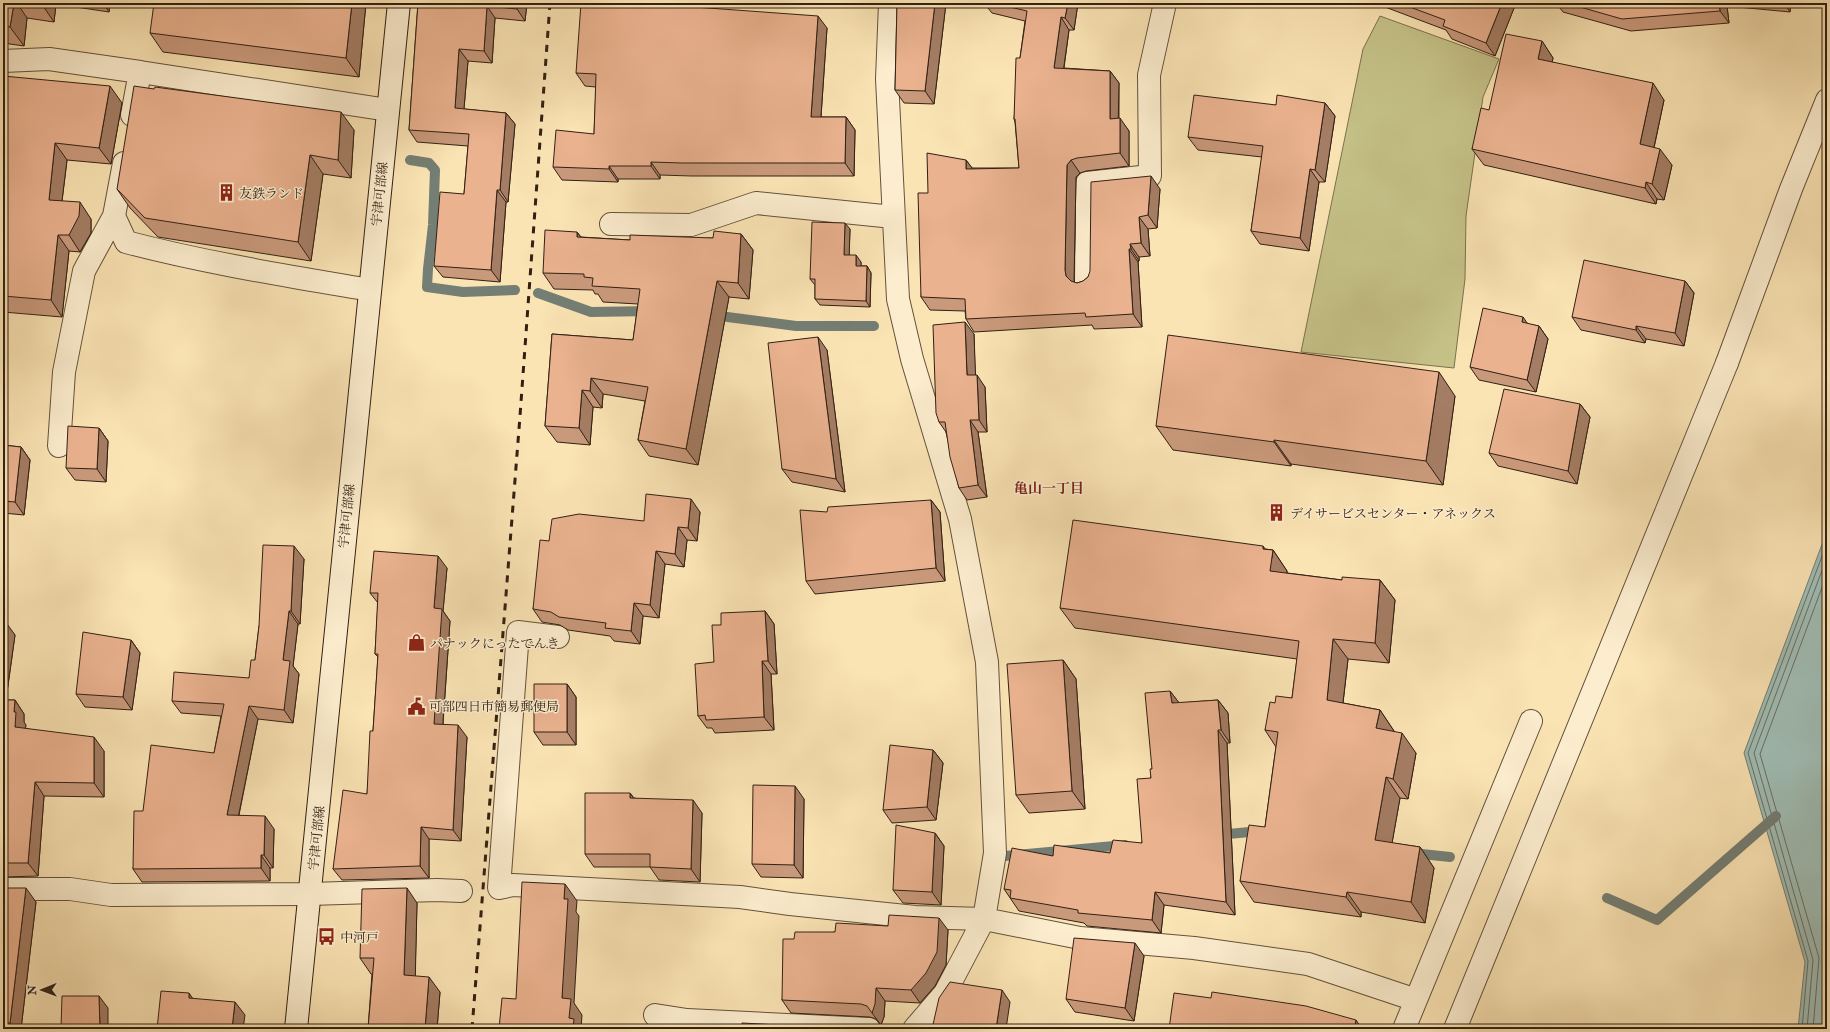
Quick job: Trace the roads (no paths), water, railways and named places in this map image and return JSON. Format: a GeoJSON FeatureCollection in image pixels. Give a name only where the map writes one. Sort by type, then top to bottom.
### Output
{"type":"FeatureCollection","features":[{"type":"Feature","properties":{"kind":"street","name":"宇津可部線"},"geometry":{"type":"LineString","coordinates":[[296,1029],[399,3]]}},
{"type":"Feature","properties":{"kind":"street"},"geometry":{"type":"LineString","coordinates":[[890,3],[887,79],[898,299],[912,359],[960,519],[987,662],[995,853],[984,919],[945,993],[914,1029]]}},
{"type":"Feature","properties":{"kind":"street"},"geometry":{"type":"LineString","coordinates":[[1086,283],[1087,183],[1150,176],[1149,75],[1165,3]]}},
{"type":"Feature","properties":{"kind":"street"},"geometry":{"type":"LineString","coordinates":[[3,61],[49,59],[388,110]]}},
{"type":"Feature","properties":{"kind":"street"},"geometry":{"type":"LineString","coordinates":[[59,446],[64,372],[84,270],[114,216],[140,72]]}},
{"type":"Feature","properties":{"kind":"street"},"geometry":{"type":"LineString","coordinates":[[1455,1029],[1727,363],[1791,189],[1827,100]]}},
{"type":"Feature","properties":{"kind":"street"},"geometry":{"type":"LineString","coordinates":[[611,224],[691,225],[756,203],[893,217]]}},
{"type":"Feature","properties":{"kind":"street"},"geometry":{"type":"LineString","coordinates":[[114,216],[126,242],[173,254],[237,267],[370,290]]}},
{"type":"Feature","properties":{"kind":"street"},"geometry":{"type":"LineString","coordinates":[[558,636],[518,632],[500,888],[513,885],[740,897],[790,904],[916,917],[984,919],[1080,938],[1194,948],[1308,964],[1416,1000]]}},
{"type":"Feature","properties":{"kind":"street"},"geometry":{"type":"LineString","coordinates":[[1404,1029],[1531,721]]}},
{"type":"Feature","properties":{"kind":"street"},"geometry":{"type":"LineString","coordinates":[[3,889],[70,889],[111,895],[310,894],[437,890],[461,891]]}},
{"type":"Feature","properties":{"kind":"street"},"geometry":{"type":"LineString","coordinates":[[655,1015],[687,1020],[869,1029]]}},
{"type":"Feature","properties":{"kind":"water"},"geometry":{"type":"Polygon","coordinates":[[[1827,531],[1827,1029],[1798,1029],[1805,962],[1744,753],[1827,531]]]}},
{"type":"Feature","properties":{"kind":"waterway"},"geometry":{"type":"LineString","coordinates":[[410,160],[429,163],[435,170],[433,225],[427,287],[463,292],[515,290]]}},
{"type":"Feature","properties":{"kind":"waterway"},"geometry":{"type":"LineString","coordinates":[[538,293],[591,312],[651,311]]}},
{"type":"Feature","properties":{"kind":"waterway"},"geometry":{"type":"LineString","coordinates":[[712,315],[796,326],[874,326]]}},
{"type":"Feature","properties":{"kind":"waterway"},"geometry":{"type":"LineString","coordinates":[[1607,898],[1657,920],[1776,816]]}},
{"type":"Feature","properties":{"kind":"waterway"},"geometry":{"type":"LineString","coordinates":[[1218,835],[1260,831]]}},
{"type":"Feature","properties":{"kind":"waterway"},"geometry":{"type":"LineString","coordinates":[[1005,856],[1125,845]]}},
{"type":"Feature","properties":{"kind":"waterway"},"geometry":{"type":"LineString","coordinates":[[1412,853],[1450,857]]}},
{"type":"Feature","properties":{"kind":"railway"},"geometry":{"type":"LineString","coordinates":[[472,1029],[520,416],[550,3]]}},
{"type":"Feature","properties":{"kind":"place","name":"友鉄ランド"},"geometry":{"type":"Point","coordinates":[226,193]}},
{"type":"Feature","properties":{"kind":"place","name":"デイサービスセンター・アネックス"},"geometry":{"type":"Point","coordinates":[1277,513]}},
{"type":"Feature","properties":{"kind":"place","name":"パナックにったでんき"},"geometry":{"type":"Point","coordinates":[417,643]}},
{"type":"Feature","properties":{"kind":"place","name":"可部四日市簡易郵便局"},"geometry":{"type":"Point","coordinates":[416,706]}},
{"type":"Feature","properties":{"kind":"place","name":"中河戸"},"geometry":{"type":"Point","coordinates":[327,937]}},
{"type":"Feature","properties":{"kind":"district","name":"亀山一丁目"},"geometry":{"type":"Point","coordinates":[1049,488]}}]}
